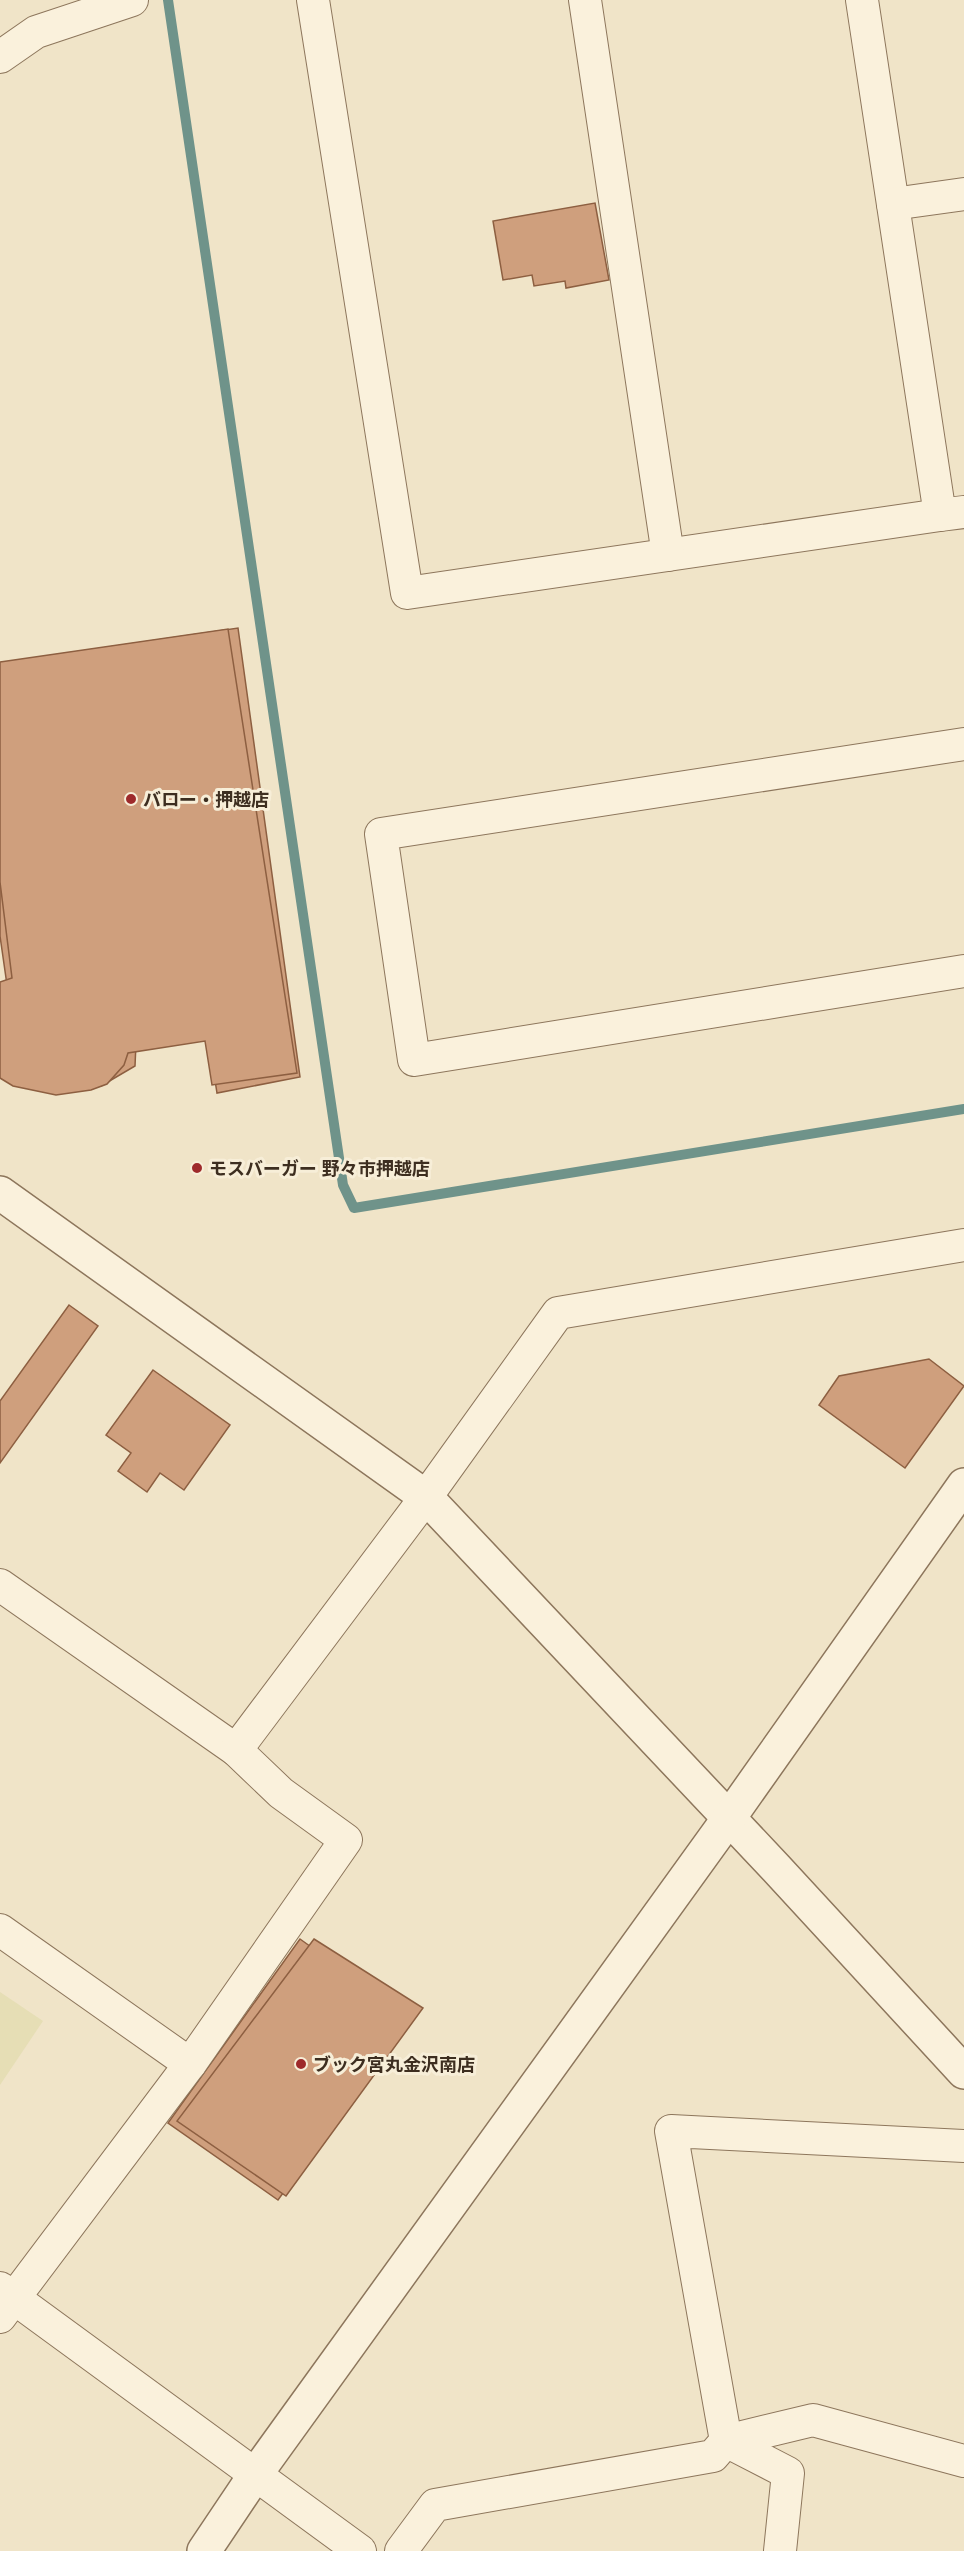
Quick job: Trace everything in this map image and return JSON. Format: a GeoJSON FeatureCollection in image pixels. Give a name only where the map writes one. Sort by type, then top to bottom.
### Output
{"type":"FeatureCollection","features":[{"type":"Feature","properties":{"kind":"street"},"geometry":{"type":"LineString","coordinates":[[0,57],[36,32],[132,0]]}},
{"type":"Feature","properties":{"kind":"street"},"geometry":{"type":"LineString","coordinates":[[313,0],[407,593],[952,513],[893,204],[862,0]]}},
{"type":"Feature","properties":{"kind":"street"},"geometry":{"type":"LineString","coordinates":[[585,0],[668,555]]}},
{"type":"Feature","properties":{"kind":"street"},"geometry":{"type":"LineString","coordinates":[[893,204],[964,194]]}},
{"type":"Feature","properties":{"kind":"street"},"geometry":{"type":"LineString","coordinates":[[964,744],[381,834],[414,1060],[964,971]]}},
{"type":"Feature","properties":{"kind":"street"},"geometry":{"type":"LineString","coordinates":[[0,1193],[426,1497],[729,1818],[964,2072]]}},
{"type":"Feature","properties":{"kind":"street"},"geometry":{"type":"LineString","coordinates":[[236,1750],[426,1497],[558,1313],[964,1245]]}},
{"type":"Feature","properties":{"kind":"street"},"geometry":{"type":"LineString","coordinates":[[204,2551],[255,2475],[729,1818],[964,1485]]}},
{"type":"Feature","properties":{"kind":"street"},"geometry":{"type":"LineString","coordinates":[[0,1585],[236,1750],[281,1793],[346,1840],[190,2064],[5,2301],[360,2551]]}},
{"type":"Feature","properties":{"kind":"street"},"geometry":{"type":"LineString","coordinates":[[0,1930],[190,2064]]}},
{"type":"Feature","properties":{"kind":"street"},"geometry":{"type":"LineString","coordinates":[[726,2440],[671,2131],[964,2146]]}},
{"type":"Feature","properties":{"kind":"street"},"geometry":{"type":"LineString","coordinates":[[401,2551],[435,2505],[713,2456],[726,2440],[813,2420],[964,2461]]}},
{"type":"Feature","properties":{"kind":"street"},"geometry":{"type":"LineString","coordinates":[[726,2440],[788,2473],[780,2551]]}},
{"type":"Feature","properties":{"kind":"shaded area"},"geometry":{"type":"Polygon","coordinates":[[[0,1992],[43,2021],[0,2085],[0,1992]]]}},
{"type":"Feature","properties":{"kind":"building"},"geometry":{"type":"Polygon","coordinates":[[[595,203],[609,280],[566,288],[565,281],[534,286],[532,275],[503,280],[493,221],[595,203]]]}},
{"type":"Feature","properties":{"kind":"building","name":"バロー・押越店"},"geometry":{"type":"Polygon","coordinates":[[[238,628],[300,1077],[217,1093],[208,1035],[136,1043],[135,1066],[101,1086],[77,1090],[32,1080],[0,1053],[0,992],[7,985],[0,936],[0,663],[238,628]]]}},
{"type":"Feature","properties":{"kind":"building","name":"バロー・押越店"},"geometry":{"type":"Polygon","coordinates":[[[228,629],[297,1073],[212,1085],[205,1041],[128,1053],[124,1065],[107,1084],[91,1090],[56,1095],[13,1086],[0,1078],[0,982],[12,978],[0,882],[0,662],[228,629]]]}},
{"type":"Feature","properties":{"kind":"building"},"geometry":{"type":"Polygon","coordinates":[[[69,1305],[98,1326],[0,1463],[0,1401],[69,1305]]]}},
{"type":"Feature","properties":{"kind":"building"},"geometry":{"type":"Polygon","coordinates":[[[929,1359],[964,1386],[905,1468],[819,1405],[839,1376],[929,1359]]]}},
{"type":"Feature","properties":{"kind":"building"},"geometry":{"type":"Polygon","coordinates":[[[153,1370],[230,1425],[184,1490],[160,1473],[147,1492],[118,1471],[131,1453],[106,1435],[153,1370]]]}},
{"type":"Feature","properties":{"kind":"building","name":"ブック宮丸金沢南店"},"geometry":{"type":"Polygon","coordinates":[[[300,1939],[410,2018],[278,2200],[168,2123],[300,1939]]]}},
{"type":"Feature","properties":{"kind":"building","name":"ブック宮丸金沢南店"},"geometry":{"type":"Polygon","coordinates":[[[314,1939],[423,2008],[286,2196],[177,2121],[314,1939]]]}},
{"type":"Feature","properties":{"kind":"waterway"},"geometry":{"type":"LineString","coordinates":[[168,0],[343,1185],[354,1208],[964,1109]]}},
{"type":"Feature","properties":{"kind":"place","name":"バロー・押越店"},"geometry":{"type":"Point","coordinates":[131,799]}},
{"type":"Feature","properties":{"kind":"place","name":"モスバーガー 野々市押越店"},"geometry":{"type":"Point","coordinates":[197,1168]}},
{"type":"Feature","properties":{"kind":"place","name":"ブック宮丸金沢南店"},"geometry":{"type":"Point","coordinates":[301,2064]}}]}
